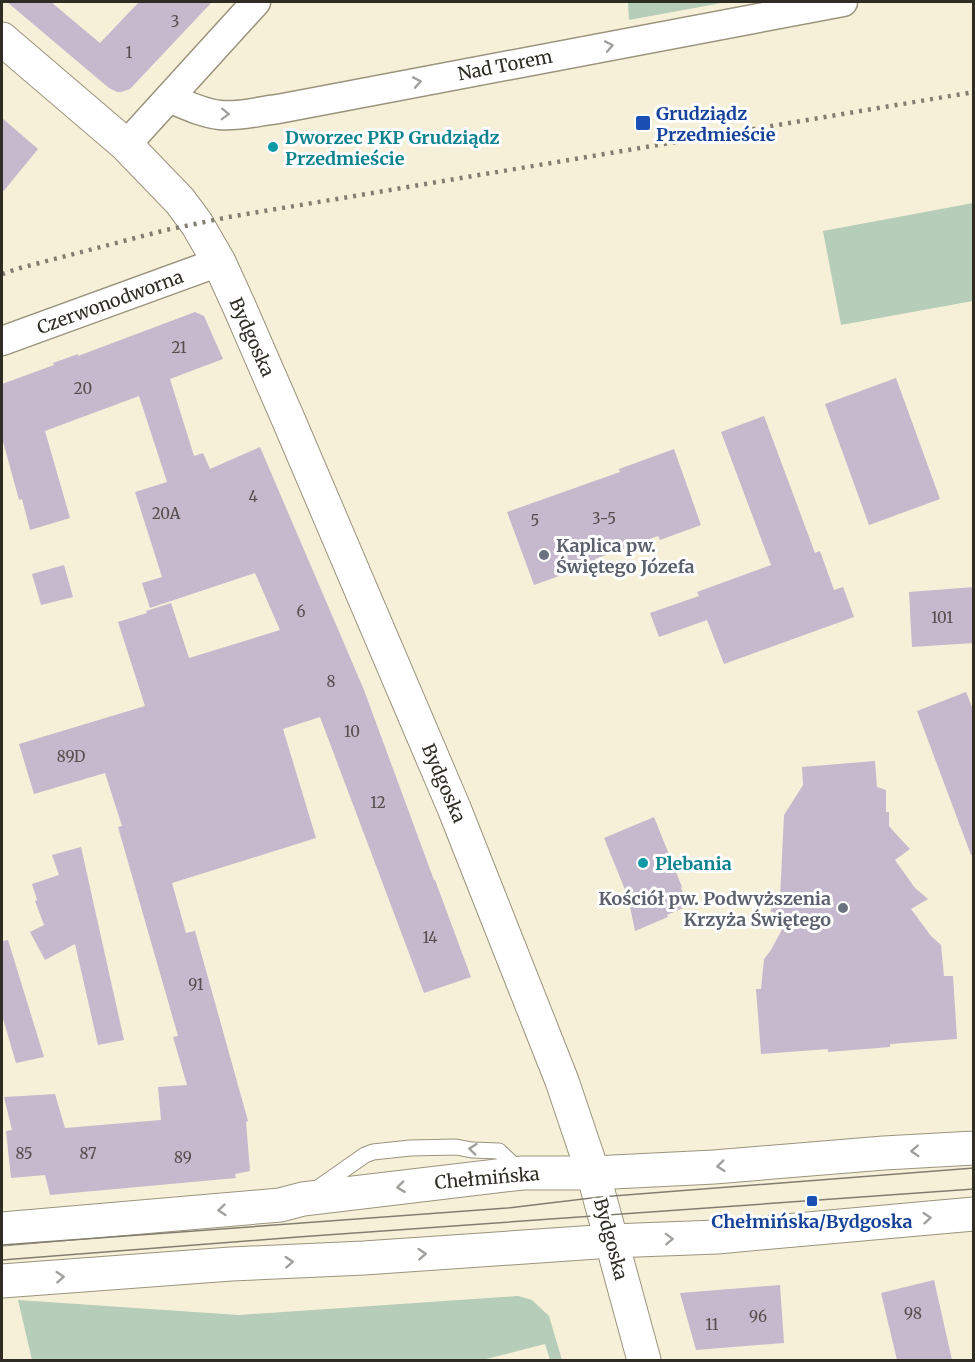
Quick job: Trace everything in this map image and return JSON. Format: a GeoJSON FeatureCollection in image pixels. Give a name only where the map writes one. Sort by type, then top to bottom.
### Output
{"type":"FeatureCollection","features":[{"type":"Feature","properties":{"kind":"main road","name":"Bydgoska"},"geometry":{"type":"LineString","coordinates":[[2,39],[126,145],[180,201],[197,224],[219,262],[454,808],[562,1081],[593,1173],[644,1360]]}},
{"type":"Feature","properties":{"kind":"main road","name":"Chełmińska"},"geometry":{"type":"LineString","coordinates":[[2,1229],[280,1205],[303,1199],[522,1173],[593,1173],[714,1167],[974,1148]]}},
{"type":"Feature","properties":{"kind":"main road"},"geometry":{"type":"LineString","coordinates":[[2,1281],[231,1264],[364,1258],[611,1241],[717,1237],[974,1214]]}},
{"type":"Feature","properties":{"kind":"street"},"geometry":{"type":"LineString","coordinates":[[126,145],[256,2]]}},
{"type":"Feature","properties":{"kind":"street","name":"Nad Torem"},"geometry":{"type":"LineString","coordinates":[[169,98],[199,110],[220,115],[240,114],[843,2]]}},
{"type":"Feature","properties":{"kind":"street","name":"Czerwonodworna"},"geometry":{"type":"LineString","coordinates":[[2,341],[219,262]]}},
{"type":"Feature","properties":{"kind":"green space"},"geometry":{"type":"Polygon","coordinates":[[[628,2],[727,2],[629,20],[628,2]]]}},
{"type":"Feature","properties":{"kind":"green space"},"geometry":{"type":"Polygon","coordinates":[[[973,203],[973,301],[841,325],[823,231],[973,203]]]}},
{"type":"Feature","properties":{"kind":"green space"},"geometry":{"type":"Polygon","coordinates":[[[518,1296],[532,1300],[549,1316],[562,1360],[550,1360],[545,1344],[482,1360],[32,1360],[18,1300],[239,1315],[518,1296]]]}},
{"type":"Feature","properties":{"kind":"building"},"geometry":{"type":"Polygon","coordinates":[[[7,2],[51,2],[100,43],[139,2],[212,2],[130,89],[117,92],[109,88],[7,2]]]}},
{"type":"Feature","properties":{"kind":"building"},"geometry":{"type":"Polygon","coordinates":[[[2,118],[38,149],[2,193],[2,118]]]}},
{"type":"Feature","properties":{"kind":"building"},"geometry":{"type":"Polygon","coordinates":[[[195,312],[204,316],[223,359],[170,379],[194,456],[203,453],[210,469],[260,447],[364,690],[471,977],[424,993],[320,717],[283,729],[316,838],[172,883],[186,933],[195,931],[248,1121],[246,1122],[250,1171],[235,1174],[236,1178],[50,1195],[45,1175],[11,1178],[6,1131],[12,1130],[4,1097],[55,1094],[65,1128],[161,1120],[158,1087],[187,1085],[173,1037],[178,1036],[118,827],[122,826],[105,773],[34,794],[19,744],[145,706],[118,622],[171,603],[189,658],[280,630],[255,573],[150,608],[142,583],[162,577],[135,492],[167,482],[139,396],[45,431],[70,518],[30,530],[2,438],[2,384],[54,365],[53,363],[78,354],[78,356],[195,312]]]}},
{"type":"Feature","properties":{"kind":"building"},"geometry":{"type":"Polygon","coordinates":[[[896,378],[940,499],[869,525],[825,404],[896,378]]]}},
{"type":"Feature","properties":{"kind":"building"},"geometry":{"type":"Polygon","coordinates":[[[764,416],[815,553],[820,551],[834,590],[843,587],[854,617],[724,664],[707,620],[659,637],[650,613],[699,596],[697,592],[771,565],[721,432],[764,416]]]}},
{"type":"Feature","properties":{"kind":"building"},"geometry":{"type":"Polygon","coordinates":[[[674,449],[701,525],[660,540],[658,536],[534,585],[507,512],[620,472],[619,469],[674,449]]]}},
{"type":"Feature","properties":{"kind":"building"},"geometry":{"type":"Polygon","coordinates":[[[64,565],[73,597],[41,605],[32,574],[64,565]]]}},
{"type":"Feature","properties":{"kind":"building"},"geometry":{"type":"Polygon","coordinates":[[[974,587],[974,643],[912,647],[909,592],[974,587]]]}},
{"type":"Feature","properties":{"kind":"building"},"geometry":{"type":"Polygon","coordinates":[[[966,692],[974,712],[974,854],[971,855],[917,711],[966,692]]]}},
{"type":"Feature","properties":{"kind":"building","name":"Kościół pw. Podwyższenia Krzyża Świętego"},"geometry":{"type":"Polygon","coordinates":[[[875,761],[877,787],[886,790],[886,812],[889,812],[889,826],[910,849],[895,860],[915,888],[928,899],[911,909],[931,936],[941,945],[944,976],[953,976],[957,1039],[828,1052],[828,1049],[761,1054],[756,989],[761,989],[764,959],[788,918],[770,911],[780,899],[784,815],[803,785],[802,767],[875,761]]]}},
{"type":"Feature","properties":{"kind":"building","name":"Plebania"},"geometry":{"type":"Polygon","coordinates":[[[654,817],[688,906],[635,931],[628,897],[604,838],[654,817]]]}},
{"type":"Feature","properties":{"kind":"building"},"geometry":{"type":"Polygon","coordinates":[[[81,847],[124,1040],[98,1045],[75,944],[45,960],[30,932],[44,925],[35,901],[37,900],[32,884],[59,875],[52,855],[81,847]]]}},
{"type":"Feature","properties":{"kind":"building"},"geometry":{"type":"Polygon","coordinates":[[[8,940],[44,1057],[16,1063],[2,1015],[2,941],[8,940]]]}},
{"type":"Feature","properties":{"kind":"building"},"geometry":{"type":"Polygon","coordinates":[[[934,1280],[952,1360],[897,1360],[881,1293],[934,1280]]]}},
{"type":"Feature","properties":{"kind":"building"},"geometry":{"type":"Polygon","coordinates":[[[780,1285],[784,1343],[696,1350],[680,1293],[780,1285]]]}},
{"type":"Feature","properties":{"kind":"tram line"},"geometry":{"type":"LineString","coordinates":[[2,1245],[507,1208],[600,1197],[974,1168]]}},
{"type":"Feature","properties":{"kind":"tram line"},"geometry":{"type":"LineString","coordinates":[[2,1260],[974,1189]]}},
{"type":"Feature","properties":{"kind":"railway"},"geometry":{"type":"LineString","coordinates":[[2,274],[166,230],[229,217],[974,92]]}},
{"type":"Feature","properties":{"kind":"place","name":"Grudziądz Przedmieście"},"geometry":{"type":"Point","coordinates":[643,123]}},
{"type":"Feature","properties":{"kind":"place","name":"Dworzec PKP Grudziądz Przedmieście"},"geometry":{"type":"Point","coordinates":[273,147]}},
{"type":"Feature","properties":{"kind":"place","name":"Kaplica pw. Świętego Józefa"},"geometry":{"type":"Point","coordinates":[544,555]}},
{"type":"Feature","properties":{"kind":"place","name":"Plebania"},"geometry":{"type":"Point","coordinates":[643,863]}},
{"type":"Feature","properties":{"kind":"place","name":"Kościół pw. Podwyższenia Krzyża Świętego"},"geometry":{"type":"Point","coordinates":[843,908]}},
{"type":"Feature","properties":{"kind":"place","name":"Chełmińska/Bydgoska"},"geometry":{"type":"Point","coordinates":[812,1201]}}]}
